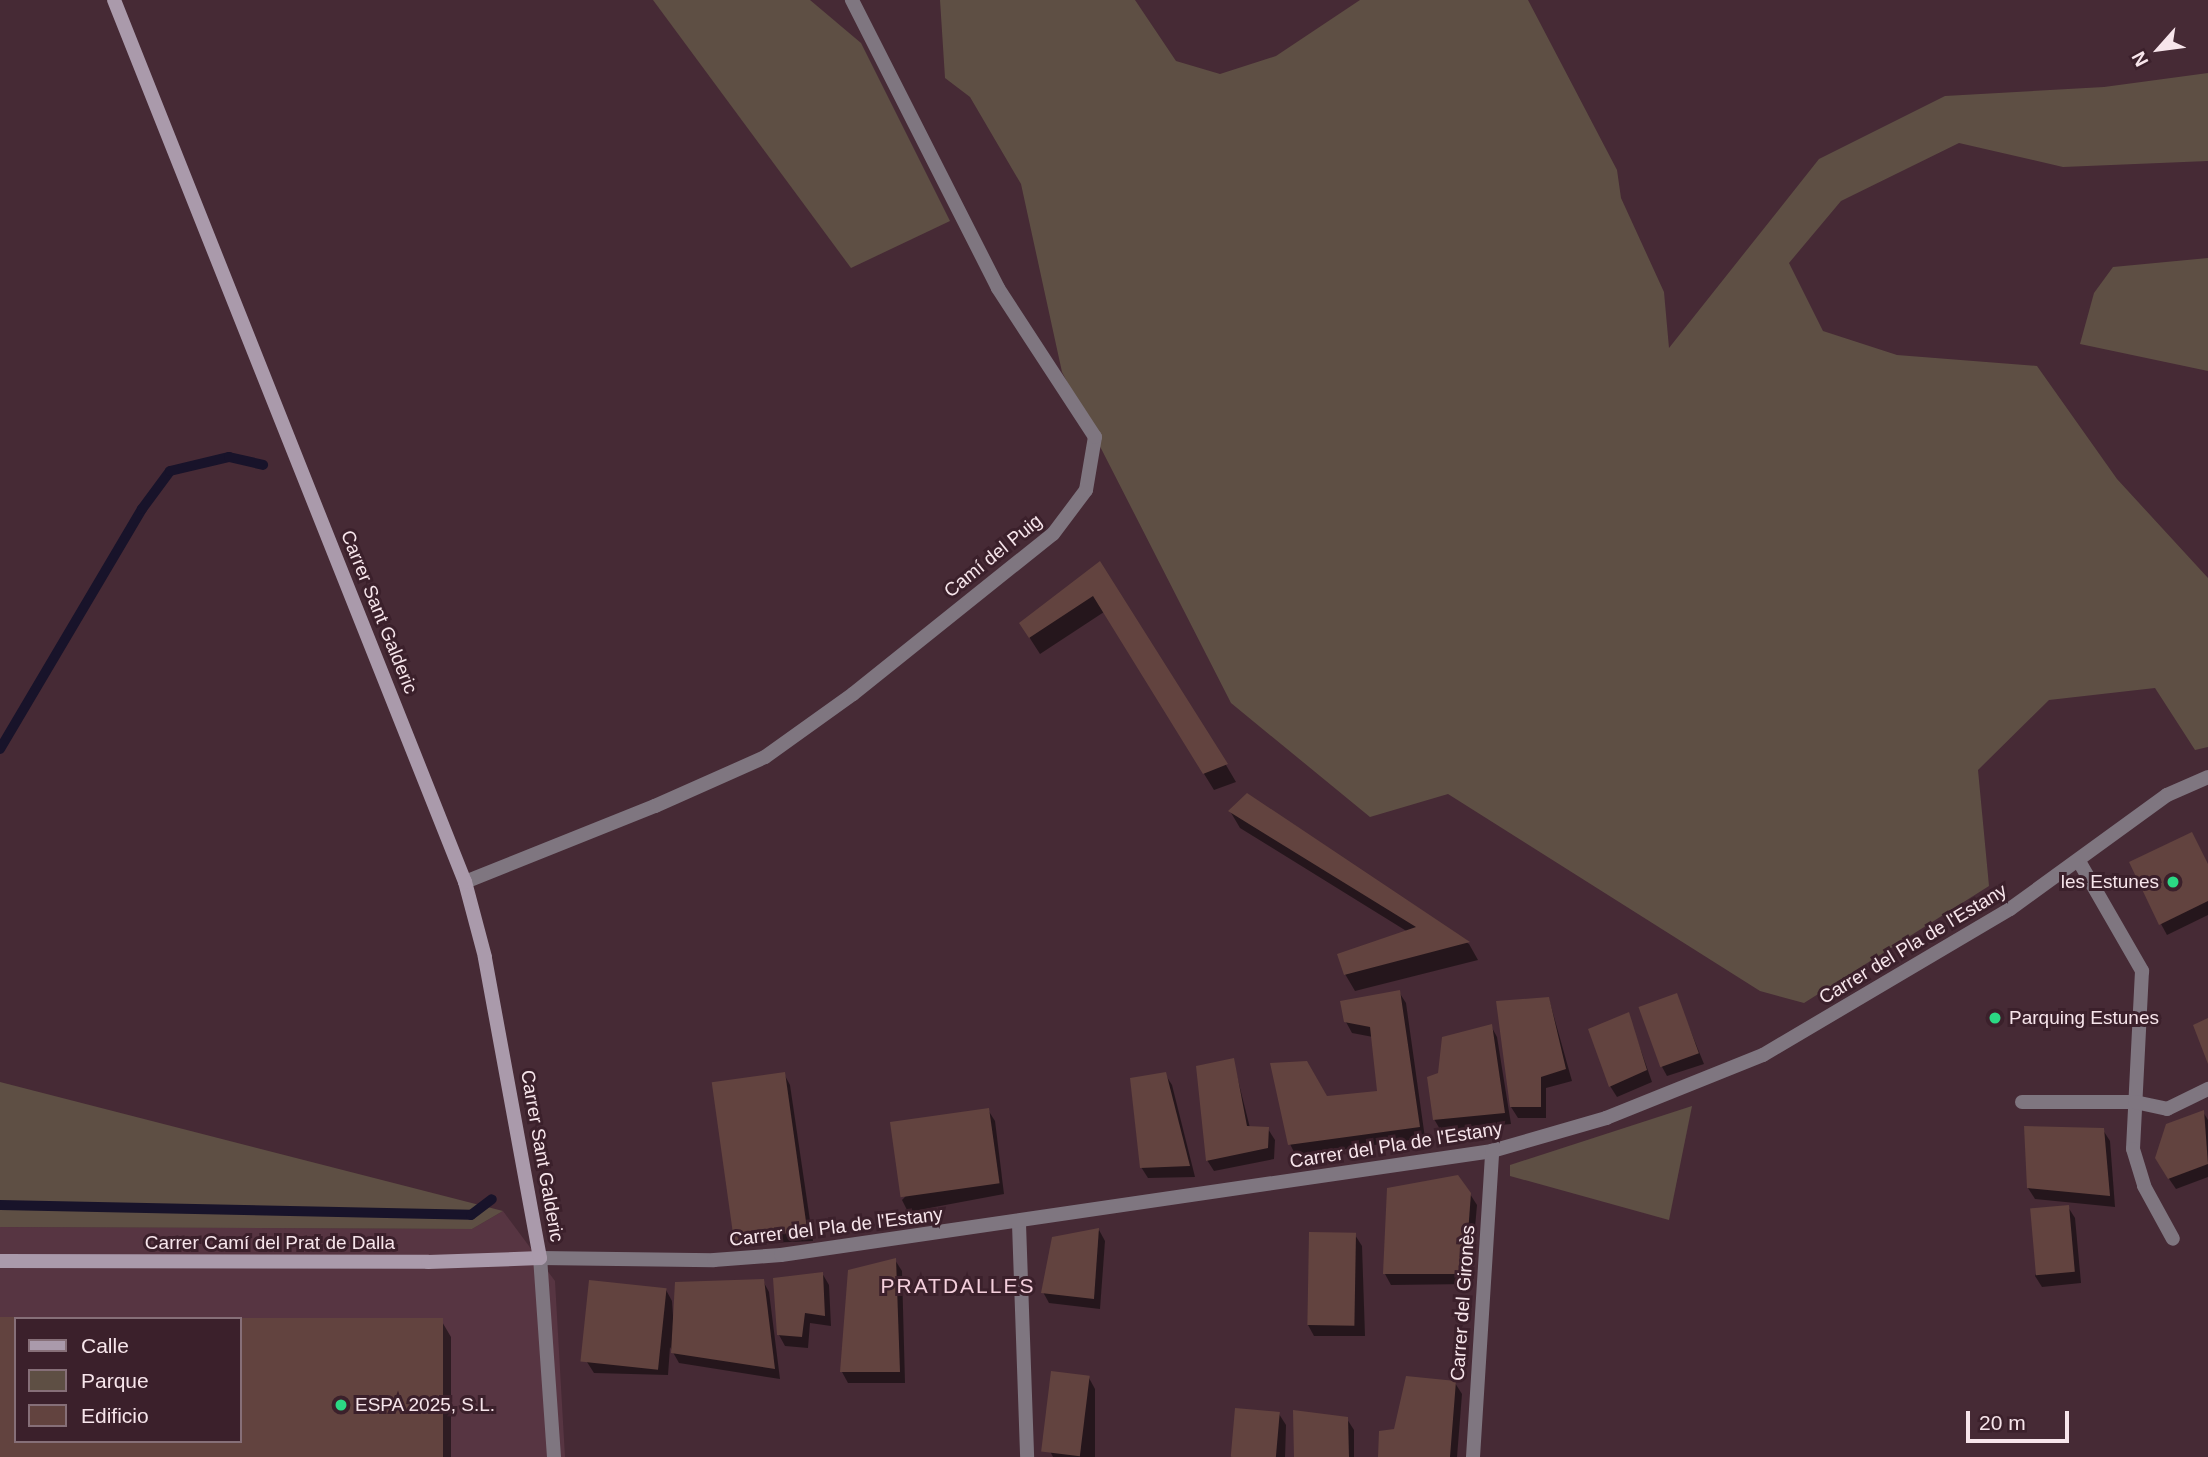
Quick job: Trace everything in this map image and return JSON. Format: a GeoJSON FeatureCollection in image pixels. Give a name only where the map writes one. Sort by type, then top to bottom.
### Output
{"type":"FeatureCollection","features":[{"type":"Feature","properties":{"kind":"street","name":"Carrer Sant Galderic"},"geometry":{"type":"LineString","coordinates":[[114,0],[466,881],[485,957],[540,1258]]}},
{"type":"Feature","properties":{"kind":"street","name":"Camí del Puig"},"geometry":{"type":"LineString","coordinates":[[466,881],[655,806],[765,757],[853,694],[1053,534],[1086,490],[1095,437],[998,288],[852,0]]}},
{"type":"Feature","properties":{"kind":"street","name":"Carrer del Pla de l'Estany"},"geometry":{"type":"LineString","coordinates":[[540,1258],[727,1259],[1019,1224],[1492,1151],[1606,1118],[1762,1055],[1919,965],[2080,863],[2167,795],[2208,777]]}},
{"type":"Feature","properties":{"kind":"street"},"geometry":{"type":"LineString","coordinates":[[2080,863],[2142,971],[2133,1149],[2144,1186],[2173,1239]]}},
{"type":"Feature","properties":{"kind":"street"},"geometry":{"type":"LineString","coordinates":[[2022,1102],[2135,1102],[2167,1109],[2208,1089]]}},
{"type":"Feature","properties":{"kind":"street","name":"Carrer del Gironès"},"geometry":{"type":"LineString","coordinates":[[1473,1457],[1492,1151]]}},
{"type":"Feature","properties":{"kind":"street"},"geometry":{"type":"LineString","coordinates":[[1019,1224],[1027,1457]]}},
{"type":"Feature","properties":{"kind":"street"},"geometry":{"type":"LineString","coordinates":[[540,1258],[554,1457]]}},
{"type":"Feature","properties":{"kind":"street","name":"Carrer Camí del Prat de Dalla"},"geometry":{"type":"LineString","coordinates":[[0,1261],[428,1262],[540,1258]]}},
{"type":"Feature","properties":{"kind":"shaded area"},"geometry":{"type":"Polygon","coordinates":[[[503,1211],[555,1281],[565,1457],[0,1457],[0,1227],[472,1229],[503,1211]]]}},
{"type":"Feature","properties":{"kind":"green space"},"geometry":{"type":"Polygon","coordinates":[[[653,0],[810,0],[861,43],[950,221],[851,268],[653,0]]]}},
{"type":"Feature","properties":{"kind":"green space"},"geometry":{"type":"Polygon","coordinates":[[[940,0],[1135,0],[1176,61],[1220,74],[1276,56],[1360,0],[1528,0],[1617,170],[1621,198],[1664,292],[1669,348],[1819,159],[1945,96],[2104,87],[2208,73],[2208,161],[2063,167],[1959,143],[1841,201],[1789,263],[1823,331],[1897,355],[2037,366],[2117,479],[2208,578],[2208,747],[2195,750],[2155,688],[2049,700],[1978,770],[1989,886],[1804,1003],[1760,991],[1448,794],[1370,817],[1231,703],[1062,372],[1021,184],[970,97],[945,78],[940,0]]]}},
{"type":"Feature","properties":{"kind":"green space"},"geometry":{"type":"Polygon","coordinates":[[[2208,258],[2208,371],[2080,344],[2094,293],[2113,267],[2208,258]]]}},
{"type":"Feature","properties":{"kind":"green space"},"geometry":{"type":"Polygon","coordinates":[[[0,1082],[503,1211],[472,1229],[0,1227],[0,1082]]]}},
{"type":"Feature","properties":{"kind":"green space"},"geometry":{"type":"Polygon","coordinates":[[[1692,1106],[1669,1220],[1510,1176],[1510,1165],[1692,1106]]]}},
{"type":"Feature","properties":{"kind":"building"},"geometry":{"type":"Polygon","coordinates":[[[1100,561],[1228,764],[1203,774],[1093,596],[1029,638],[1019,623],[1100,561]]]}},
{"type":"Feature","properties":{"kind":"building"},"geometry":{"type":"Polygon","coordinates":[[[1247,793],[1470,942],[1344,975],[1337,954],[1416,927],[1228,811],[1247,793]]]}},
{"type":"Feature","properties":{"kind":"building","name":"les Estunes"},"geometry":{"type":"Polygon","coordinates":[[[2192,832],[2208,864],[2208,901],[2159,925],[2129,862],[2192,832]]]}},
{"type":"Feature","properties":{"kind":"building"},"geometry":{"type":"Polygon","coordinates":[[[1400,990],[1420,1127],[1288,1145],[1270,1063],[1307,1061],[1327,1096],[1377,1091],[1370,1027],[1344,1022],[1340,1001],[1400,990]]]}},
{"type":"Feature","properties":{"kind":"building"},"geometry":{"type":"Polygon","coordinates":[[[1677,993],[1699,1053],[1660,1067],[1638,1007],[1677,993]]]}},
{"type":"Feature","properties":{"kind":"building"},"geometry":{"type":"Polygon","coordinates":[[[1549,997],[1566,1069],[1541,1077],[1541,1107],[1510,1107],[1496,1001],[1549,997]]]}},
{"type":"Feature","properties":{"kind":"building"},"geometry":{"type":"Polygon","coordinates":[[[1629,1012],[1647,1070],[1609,1087],[1588,1029],[1629,1012]]]}},
{"type":"Feature","properties":{"kind":"building"},"geometry":{"type":"Polygon","coordinates":[[[2208,1018],[2208,1064],[2193,1025],[2208,1018]]]}},
{"type":"Feature","properties":{"kind":"building"},"geometry":{"type":"Polygon","coordinates":[[[1492,1024],[1505,1113],[1433,1120],[1427,1077],[1438,1073],[1442,1037],[1492,1024]]]}},
{"type":"Feature","properties":{"kind":"building"},"geometry":{"type":"Polygon","coordinates":[[[1234,1058],[1247,1126],[1269,1127],[1268,1148],[1206,1161],[1196,1066],[1234,1058]]]}},
{"type":"Feature","properties":{"kind":"building"},"geometry":{"type":"Polygon","coordinates":[[[785,1072],[807,1230],[734,1241],[712,1082],[785,1072]]]}},
{"type":"Feature","properties":{"kind":"building"},"geometry":{"type":"Polygon","coordinates":[[[1166,1072],[1190,1166],[1140,1168],[1130,1078],[1166,1072]]]}},
{"type":"Feature","properties":{"kind":"building"},"geometry":{"type":"Polygon","coordinates":[[[989,1108],[1000,1183],[901,1197],[890,1122],[989,1108]]]}},
{"type":"Feature","properties":{"kind":"building"},"geometry":{"type":"Polygon","coordinates":[[[2204,1110],[2208,1164],[2168,1179],[2155,1158],[2166,1124],[2204,1110]]]}},
{"type":"Feature","properties":{"kind":"building"},"geometry":{"type":"Polygon","coordinates":[[[2024,1126],[2104,1128],[2110,1196],[2027,1188],[2024,1126]]]}},
{"type":"Feature","properties":{"kind":"building"},"geometry":{"type":"Polygon","coordinates":[[[1458,1175],[1471,1193],[1465,1274],[1383,1274],[1387,1188],[1458,1175]]]}},
{"type":"Feature","properties":{"kind":"building"},"geometry":{"type":"Polygon","coordinates":[[[2069,1205],[2075,1272],[2036,1275],[2030,1208],[2069,1205]]]}},
{"type":"Feature","properties":{"kind":"building"},"geometry":{"type":"Polygon","coordinates":[[[1099,1228],[1094,1299],[1041,1293],[1052,1237],[1099,1228]]]}},
{"type":"Feature","properties":{"kind":"building"},"geometry":{"type":"Polygon","coordinates":[[[1309,1232],[1356,1233],[1354,1326],[1307,1325],[1309,1232]]]}},
{"type":"Feature","properties":{"kind":"building"},"geometry":{"type":"Polygon","coordinates":[[[896,1258],[900,1372],[840,1372],[848,1270],[896,1258]]]}},
{"type":"Feature","properties":{"kind":"building"},"geometry":{"type":"Polygon","coordinates":[[[823,1272],[825,1316],[805,1313],[802,1337],[777,1335],[773,1278],[823,1272]]]}},
{"type":"Feature","properties":{"kind":"building"},"geometry":{"type":"Polygon","coordinates":[[[764,1279],[775,1369],[671,1353],[675,1282],[764,1279]]]}},
{"type":"Feature","properties":{"kind":"building"},"geometry":{"type":"Polygon","coordinates":[[[589,1280],[667,1288],[658,1370],[580,1362],[589,1280]]]}},
{"type":"Feature","properties":{"kind":"building","name":"ESPA 2025, S.L."},"geometry":{"type":"Polygon","coordinates":[[[0,1317],[14,1317],[14,1443],[242,1443],[242,1318],[443,1318],[443,1457],[0,1457],[0,1317]]]}},
{"type":"Feature","properties":{"kind":"building"},"geometry":{"type":"Polygon","coordinates":[[[1051,1371],[1090,1376],[1080,1456],[1041,1451],[1051,1371]]]}},
{"type":"Feature","properties":{"kind":"building"},"geometry":{"type":"Polygon","coordinates":[[[1406,1376],[1456,1381],[1450,1457],[1378,1457],[1379,1431],[1394,1429],[1406,1376]]]}},
{"type":"Feature","properties":{"kind":"building"},"geometry":{"type":"Polygon","coordinates":[[[1235,1408],[1280,1412],[1276,1457],[1231,1457],[1235,1408]]]}},
{"type":"Feature","properties":{"kind":"building"},"geometry":{"type":"Polygon","coordinates":[[[1293,1410],[1348,1417],[1349,1457],[1294,1457],[1293,1410]]]}},
{"type":"Feature","properties":{"kind":"waterway"},"geometry":{"type":"LineString","coordinates":[[0,749],[142,509],[170,471],[229,457],[263,465]]}},
{"type":"Feature","properties":{"kind":"waterway"},"geometry":{"type":"LineString","coordinates":[[0,1205],[471,1215],[492,1199]]}},
{"type":"Feature","properties":{"kind":"place","name":"les Estunes"},"geometry":{"type":"Point","coordinates":[2173,882]}},
{"type":"Feature","properties":{"kind":"place","name":"Parquing Estunes"},"geometry":{"type":"Point","coordinates":[1995,1018]}},
{"type":"Feature","properties":{"kind":"place","name":"ESPA 2025, S.L."},"geometry":{"type":"Point","coordinates":[341,1405]}},
{"type":"Feature","properties":{"kind":"district","name":"PRATDALLES"},"geometry":{"type":"Point","coordinates":[958,1286]}}]}
